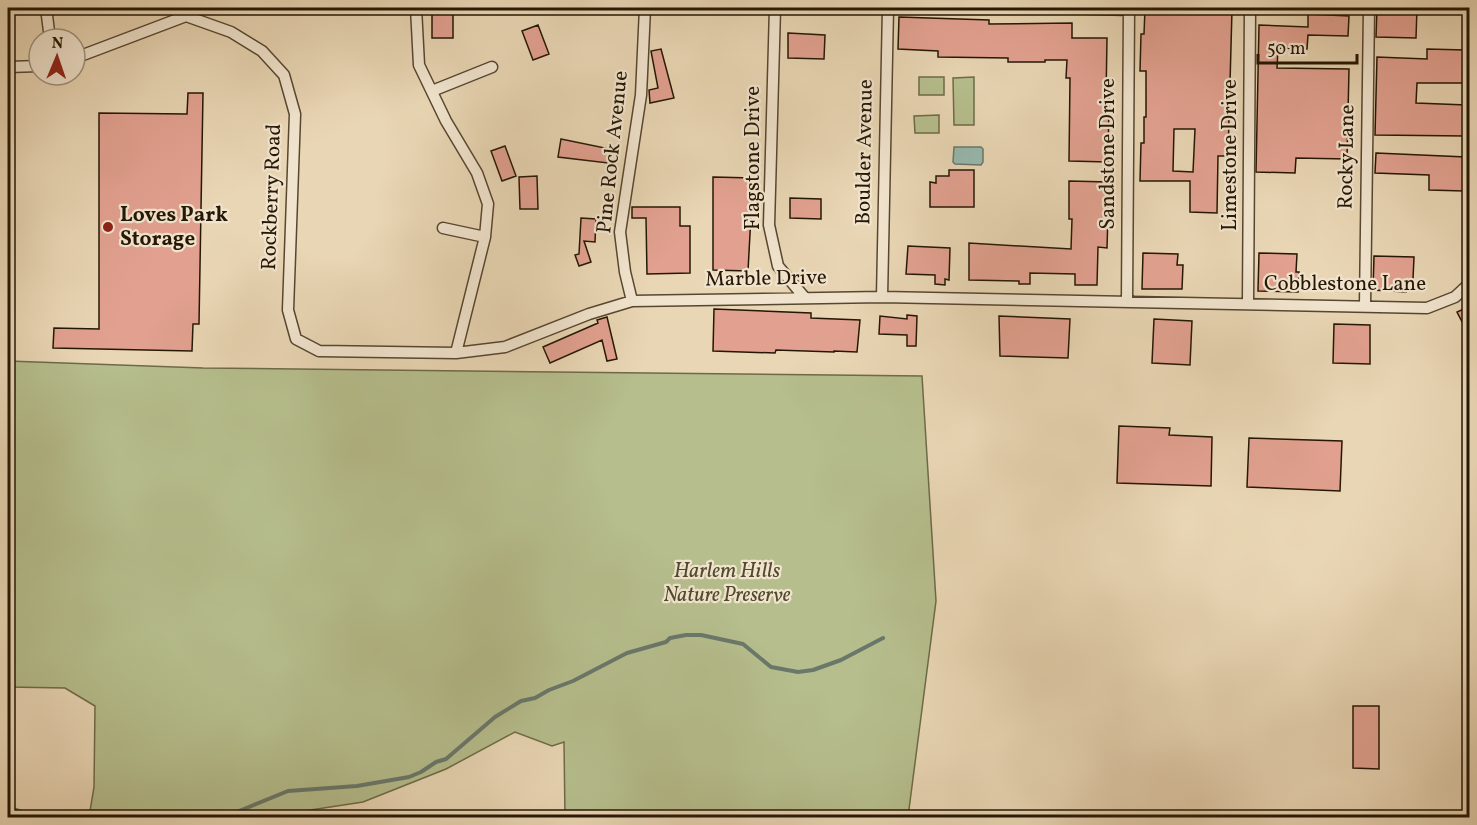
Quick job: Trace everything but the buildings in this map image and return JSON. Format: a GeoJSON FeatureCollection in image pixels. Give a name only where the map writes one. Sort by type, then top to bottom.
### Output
{"type":"FeatureCollection","features":[{"type":"Feature","properties":{"kind":"street"},"geometry":{"type":"LineString","coordinates":[[46,8],[48,27]]}},
{"type":"Feature","properties":{"kind":"street"},"geometry":{"type":"LineString","coordinates":[[416,8],[419,65],[446,121],[477,173],[488,204],[485,237],[456,353]]}},
{"type":"Feature","properties":{"kind":"street","name":"Pine Rock Avenue"},"geometry":{"type":"LineString","coordinates":[[632,301],[625,272],[621,232],[641,95],[645,8]]}},
{"type":"Feature","properties":{"kind":"street","name":"Flagstone Drive"},"geometry":{"type":"LineString","coordinates":[[775,8],[769,225],[778,266],[805,298]]}},
{"type":"Feature","properties":{"kind":"street","name":"Boulder Avenue"},"geometry":{"type":"LineString","coordinates":[[882,297],[888,8]]}},
{"type":"Feature","properties":{"kind":"street"},"geometry":{"type":"LineString","coordinates":[[1064,8],[1129,9]]}},
{"type":"Feature","properties":{"kind":"street","name":"Limestone Drive"},"geometry":{"type":"LineString","coordinates":[[1248,303],[1250,8]]}},
{"type":"Feature","properties":{"kind":"street","name":"Rocky Lane"},"geometry":{"type":"LineString","coordinates":[[1365,306],[1369,8]]}},
{"type":"Feature","properties":{"kind":"street","name":"Sandstone Drive"},"geometry":{"type":"LineString","coordinates":[[1127,302],[1129,9]]}},
{"type":"Feature","properties":{"kind":"street","name":"Rockberry Road"},"geometry":{"type":"LineString","coordinates":[[87,53],[184,12],[247,41],[262,51],[284,75],[295,114],[288,310],[296,339]]}},
{"type":"Feature","properties":{"kind":"street"},"geometry":{"type":"LineString","coordinates":[[8,67],[27,66]]}},
{"type":"Feature","properties":{"kind":"street"},"geometry":{"type":"LineString","coordinates":[[432,91],[492,67]]}},
{"type":"Feature","properties":{"kind":"street"},"geometry":{"type":"LineString","coordinates":[[443,228],[485,237]]}},
{"type":"Feature","properties":{"kind":"street","name":"Cobblestone Lane"},"geometry":{"type":"LineString","coordinates":[[1248,303],[1427,308],[1455,297],[1470,283]]}},
{"type":"Feature","properties":{"kind":"street","name":"Marble Drive"},"geometry":{"type":"LineString","coordinates":[[296,339],[318,351],[456,353],[505,347],[589,314],[632,301],[882,297],[1248,303]]}},
{"type":"Feature","properties":{"kind":"green space"},"geometry":{"type":"Polygon","coordinates":[[[919,77],[944,77],[944,95],[919,95],[919,77]]]}},
{"type":"Feature","properties":{"kind":"green space"},"geometry":{"type":"Polygon","coordinates":[[[974,77],[974,125],[954,125],[953,78],[974,77]]]}},
{"type":"Feature","properties":{"kind":"green space"},"geometry":{"type":"Polygon","coordinates":[[[939,115],[939,133],[915,133],[914,116],[939,115]]]}},
{"type":"Feature","properties":{"kind":"green space","name":"Harlem Hills Nature Preserve"},"geometry":{"type":"Polygon","coordinates":[[[8,361],[203,368],[922,376],[936,601],[908,817],[565,817],[564,742],[552,746],[515,732],[446,769],[363,802],[280,817],[89,817],[94,787],[95,706],[65,688],[8,687],[8,361]]]}},
{"type":"Feature","properties":{"kind":"water"},"geometry":{"type":"Polygon","coordinates":[[[954,147],[981,147],[983,162],[981,165],[955,164],[953,162],[954,147]]]}},
{"type":"Feature","properties":{"kind":"waterway"},"geometry":{"type":"LineString","coordinates":[[222,818],[288,791],[357,786],[409,777],[446,759],[495,717],[521,701],[535,698],[573,681],[627,653],[666,642],[670,638],[701,635],[743,644],[771,667],[798,672],[813,670],[841,660],[883,638]]}},
{"type":"Feature","properties":{"kind":"waterway"},"geometry":{"type":"LineString","coordinates":[[8,807],[33,818]]}},
{"type":"Feature","properties":{"kind":"place","name":"Loves Park Storage"},"geometry":{"type":"Point","coordinates":[108,227]}}]}
